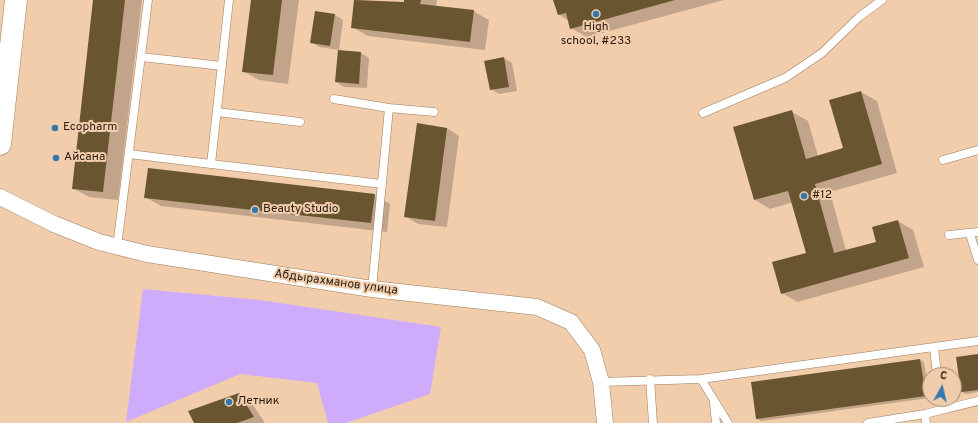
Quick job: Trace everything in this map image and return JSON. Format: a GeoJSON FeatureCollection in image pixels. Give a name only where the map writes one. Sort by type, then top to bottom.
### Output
{"type":"FeatureCollection","features":[{"type":"Feature","properties":{"kind":"main road"},"geometry":{"type":"LineString","coordinates":[[0,144],[4,70],[16,0]]}},
{"type":"Feature","properties":{"kind":"street","name":"Абдырахманов улица"},"geometry":{"type":"LineString","coordinates":[[0,197],[54,224],[99,242],[147,254],[372,289],[537,307],[571,322],[592,350],[601,382],[605,423]]}},
{"type":"Feature","properties":{"kind":"lane"},"geometry":{"type":"LineString","coordinates":[[117,247],[148,0]]}},
{"type":"Feature","properties":{"kind":"lane"},"geometry":{"type":"LineString","coordinates":[[212,164],[229,0]]}},
{"type":"Feature","properties":{"kind":"lane"},"geometry":{"type":"LineString","coordinates":[[703,113],[785,78],[822,53],[859,17],[882,0]]}},
{"type":"Feature","properties":{"kind":"lane"},"geometry":{"type":"LineString","coordinates":[[141,57],[222,66]]}},
{"type":"Feature","properties":{"kind":"lane"},"geometry":{"type":"LineString","coordinates":[[334,99],[389,108],[434,112]]}},
{"type":"Feature","properties":{"kind":"lane"},"geometry":{"type":"LineString","coordinates":[[372,289],[389,108]]}},
{"type":"Feature","properties":{"kind":"lane"},"geometry":{"type":"LineString","coordinates":[[217,112],[300,122]]}},
{"type":"Feature","properties":{"kind":"lane"},"geometry":{"type":"LineString","coordinates":[[943,160],[978,150]]}},
{"type":"Feature","properties":{"kind":"lane"},"geometry":{"type":"LineString","coordinates":[[129,154],[382,184]]}},
{"type":"Feature","properties":{"kind":"lane"},"geometry":{"type":"LineString","coordinates":[[949,235],[974,233],[978,260]]}},
{"type":"Feature","properties":{"kind":"lane"},"geometry":{"type":"LineString","coordinates":[[601,382],[650,379],[701,379],[978,341]]}},
{"type":"Feature","properties":{"kind":"lane"},"geometry":{"type":"LineString","coordinates":[[934,347],[936,367]]}},
{"type":"Feature","properties":{"kind":"lane"},"geometry":{"type":"LineString","coordinates":[[650,379],[653,423]]}},
{"type":"Feature","properties":{"kind":"lane"},"geometry":{"type":"LineString","coordinates":[[701,379],[728,423]]}},
{"type":"Feature","properties":{"kind":"lane"},"geometry":{"type":"LineString","coordinates":[[714,400],[716,423]]}},
{"type":"Feature","properties":{"kind":"lane"},"geometry":{"type":"LineString","coordinates":[[868,423],[877,423],[925,414],[978,401]]}},
{"type":"Feature","properties":{"kind":"lane"},"geometry":{"type":"LineString","coordinates":[[925,414],[926,423]]}},
{"type":"Feature","properties":{"kind":"shaded area"},"geometry":{"type":"Polygon","coordinates":[[[143,289],[260,300],[441,327],[430,394],[346,423],[328,423],[317,383],[240,374],[126,422],[143,289]]]}},
{"type":"Feature","properties":{"kind":"building"},"geometry":{"type":"Polygon","coordinates":[[[93,0],[125,0],[103,192],[72,189],[93,0]]]}},
{"type":"Feature","properties":{"kind":"building"},"geometry":{"type":"Polygon","coordinates":[[[251,0],[282,0],[273,75],[242,72],[251,0]]]}},
{"type":"Feature","properties":{"kind":"building"},"geometry":{"type":"Polygon","coordinates":[[[354,0],[404,2],[404,0],[421,0],[420,4],[474,10],[470,42],[351,28],[354,0]]]}},
{"type":"Feature","properties":{"kind":"building","name":"High school, #233"},"geometry":{"type":"Polygon","coordinates":[[[553,0],[675,0],[570,29],[566,13],[558,15],[553,0]]]}},
{"type":"Feature","properties":{"kind":"building"},"geometry":{"type":"Polygon","coordinates":[[[315,11],[335,14],[330,46],[310,43],[315,11]]]}},
{"type":"Feature","properties":{"kind":"building"},"geometry":{"type":"Polygon","coordinates":[[[338,50],[361,52],[359,84],[335,82],[338,50]]]}},
{"type":"Feature","properties":{"kind":"building"},"geometry":{"type":"Polygon","coordinates":[[[504,57],[509,87],[490,90],[484,61],[504,57]]]}},
{"type":"Feature","properties":{"kind":"building","name":"#12"},"geometry":{"type":"Polygon","coordinates":[[[861,91],[882,164],[815,184],[834,253],[876,242],[872,227],[898,220],[909,258],[781,294],[772,262],[806,253],[788,191],[754,200],[733,127],[792,110],[806,159],[843,148],[829,100],[861,91]]]}},
{"type":"Feature","properties":{"kind":"building"},"geometry":{"type":"Polygon","coordinates":[[[417,123],[447,128],[435,221],[404,217],[417,123]]]}},
{"type":"Feature","properties":{"kind":"building"},"geometry":{"type":"Polygon","coordinates":[[[148,168],[375,194],[371,223],[144,198],[148,168]]]}},
{"type":"Feature","properties":{"kind":"building"},"geometry":{"type":"Polygon","coordinates":[[[978,354],[978,390],[962,392],[962,367],[957,367],[956,357],[978,354]]]}},
{"type":"Feature","properties":{"kind":"building"},"geometry":{"type":"Polygon","coordinates":[[[920,359],[922,371],[922,397],[756,419],[751,382],[920,359]]]}},
{"type":"Feature","properties":{"kind":"building","name":"Летник"},"geometry":{"type":"Polygon","coordinates":[[[239,393],[254,417],[237,423],[194,423],[188,411],[239,393]]]}},
{"type":"Feature","properties":{"kind":"place","name":"High school, #233"},"geometry":{"type":"Point","coordinates":[596,14]}},
{"type":"Feature","properties":{"kind":"place","name":"Ecopharm"},"geometry":{"type":"Point","coordinates":[55,128]}},
{"type":"Feature","properties":{"kind":"place","name":"Айсана"},"geometry":{"type":"Point","coordinates":[56,158]}},
{"type":"Feature","properties":{"kind":"place","name":"#12"},"geometry":{"type":"Point","coordinates":[804,196]}},
{"type":"Feature","properties":{"kind":"place","name":"Beauty Studio"},"geometry":{"type":"Point","coordinates":[255,210]}},
{"type":"Feature","properties":{"kind":"place","name":"Летник"},"geometry":{"type":"Point","coordinates":[229,402]}}]}
